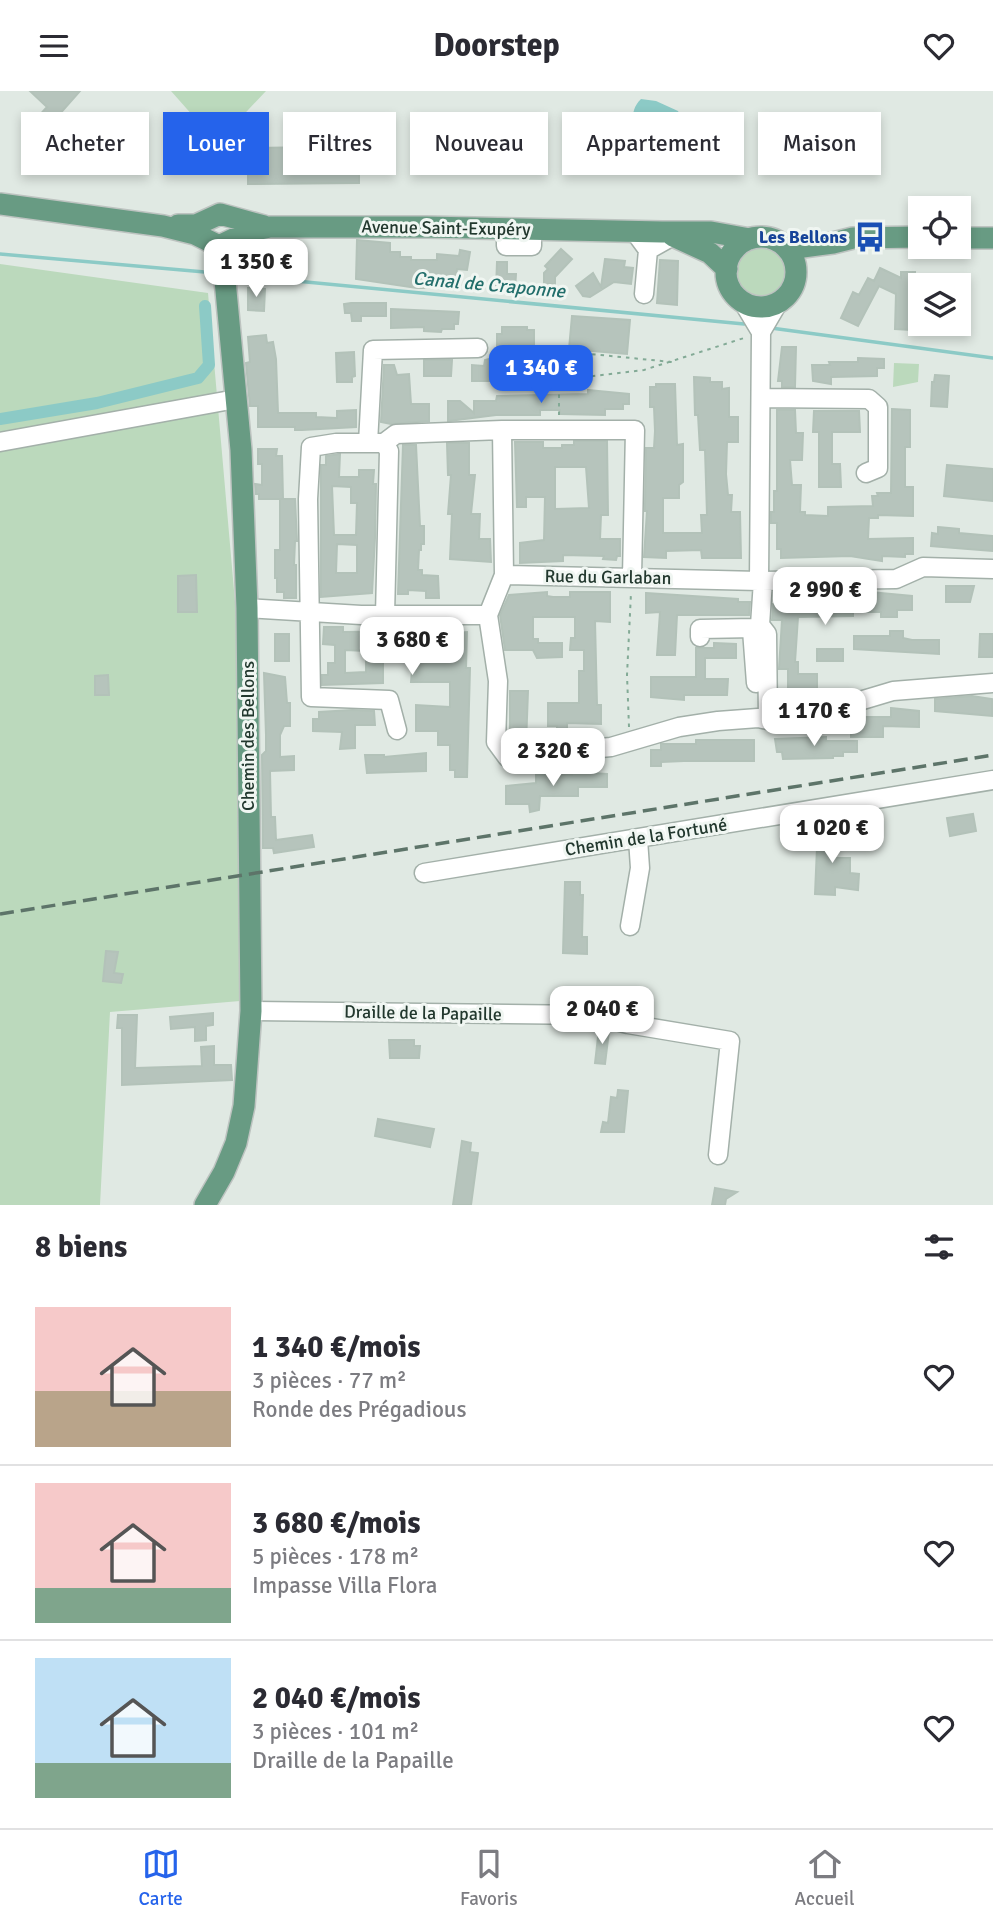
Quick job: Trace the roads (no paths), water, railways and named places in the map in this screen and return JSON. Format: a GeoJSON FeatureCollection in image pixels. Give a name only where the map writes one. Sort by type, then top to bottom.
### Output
{"type":"FeatureCollection","features":[{"type":"Feature","properties":{"kind":"main road"},"geometry":{"type":"LineString","coordinates":[[0,204],[163,226],[220,238]]}},
{"type":"Feature","properties":{"kind":"main road","name":"Avenue Saint-Exupéry"},"geometry":{"type":"LineString","coordinates":[[220,238],[270,227],[629,231],[667,234],[710,253],[727,269]]}},
{"type":"Feature","properties":{"kind":"main road","name":"Avenue Saint-Exupéry"},"geometry":{"type":"LineString","coordinates":[[667,234],[681,230],[751,239]]}},
{"type":"Feature","properties":{"kind":"main road"},"geometry":{"type":"LineString","coordinates":[[796,275],[794,261],[788,249],[763,237],[751,239],[734,250],[727,269],[728,282],[734,294],[743,302],[754,307],[778,303],[788,295],[796,275],[833,243]]}},
{"type":"Feature","properties":{"kind":"main road"},"geometry":{"type":"LineString","coordinates":[[788,249],[853,238],[908,237]]}},
{"type":"Feature","properties":{"kind":"main road","name":"Chemin des Bellons"},"geometry":{"type":"LineString","coordinates":[[205,1205],[225,1172],[236,1143],[244,1106],[251,1011],[247,608],[236,398],[220,238]]}},
{"type":"Feature","properties":{"kind":"main road"},"geometry":{"type":"LineString","coordinates":[[971,238],[993,239]]}},
{"type":"Feature","properties":{"kind":"street"},"geometry":{"type":"LineString","coordinates":[[629,231],[638,235],[648,250],[644,294]]}},
{"type":"Feature","properties":{"kind":"street"},"geometry":{"type":"LineString","coordinates":[[648,250],[667,234]]}},
{"type":"Feature","properties":{"kind":"street"},"geometry":{"type":"LineString","coordinates":[[743,302],[761,331],[761,581],[758,626]]}},
{"type":"Feature","properties":{"kind":"street"},"geometry":{"type":"LineString","coordinates":[[761,331],[778,303]]}},
{"type":"Feature","properties":{"kind":"street"},"geometry":{"type":"LineString","coordinates":[[376,443],[373,350],[478,348]]}},
{"type":"Feature","properties":{"kind":"street"},"geometry":{"type":"LineString","coordinates":[[0,442],[236,398]]}},
{"type":"Feature","properties":{"kind":"street"},"geometry":{"type":"LineString","coordinates":[[762,398],[869,399],[878,407],[878,468],[866,473]]}},
{"type":"Feature","properties":{"kind":"street"},"geometry":{"type":"LineString","coordinates":[[502,430],[504,575],[488,615],[498,681],[496,742],[507,757],[611,747],[679,727],[816,714],[893,691],[993,683]]}},
{"type":"Feature","properties":{"kind":"street"},"geometry":{"type":"LineString","coordinates":[[397,730],[389,700],[311,697],[311,447],[376,443],[396,434],[502,430],[635,430],[632,577]]}},
{"type":"Feature","properties":{"kind":"street"},"geometry":{"type":"LineString","coordinates":[[376,443],[389,451],[385,615]]}},
{"type":"Feature","properties":{"kind":"street","name":"Rue du Garlaban"},"geometry":{"type":"LineString","coordinates":[[504,575],[761,581],[896,579],[923,567],[993,569]]}},
{"type":"Feature","properties":{"kind":"street"},"geometry":{"type":"LineString","coordinates":[[247,608],[310,614],[488,615]]}},
{"type":"Feature","properties":{"kind":"street"},"geometry":{"type":"LineString","coordinates":[[699,637],[701,629],[758,626],[766,634],[763,719]]}},
{"type":"Feature","properties":{"kind":"street","name":"Chemin de la Fortuné"},"geometry":{"type":"LineString","coordinates":[[424,873],[993,780]]}},
{"type":"Feature","properties":{"kind":"street"},"geometry":{"type":"LineString","coordinates":[[630,926],[640,868],[638,839]]}},
{"type":"Feature","properties":{"kind":"street","name":"Draille de la Papaille"},"geometry":{"type":"LineString","coordinates":[[251,1011],[593,1014],[628,1024],[730,1041],[718,1155]]}},
{"type":"Feature","properties":{"kind":"water"},"geometry":{"type":"Polygon","coordinates":[[[641,99],[656,101],[679,112],[634,112],[641,99]]]}},
{"type":"Feature","properties":{"kind":"waterway","name":"Canal de Craponne"},"geometry":{"type":"LineString","coordinates":[[0,254],[216,273]]}},
{"type":"Feature","properties":{"kind":"waterway","name":"Canal de Craponne"},"geometry":{"type":"LineString","coordinates":[[233,275],[744,324]]}},
{"type":"Feature","properties":{"kind":"waterway"},"geometry":{"type":"LineString","coordinates":[[0,419],[97,403],[198,378],[209,365],[205,306]]}},
{"type":"Feature","properties":{"kind":"waterway","name":"Canal de Craponne"},"geometry":{"type":"LineString","coordinates":[[771,328],[993,358]]}},
{"type":"Feature","properties":{"kind":"railway"},"geometry":{"type":"LineString","coordinates":[[0,914],[993,755]]}},
{"type":"Feature","properties":{"kind":"place","name":"Les Bellons"},"geometry":{"type":"Point","coordinates":[870,237]}}]}
